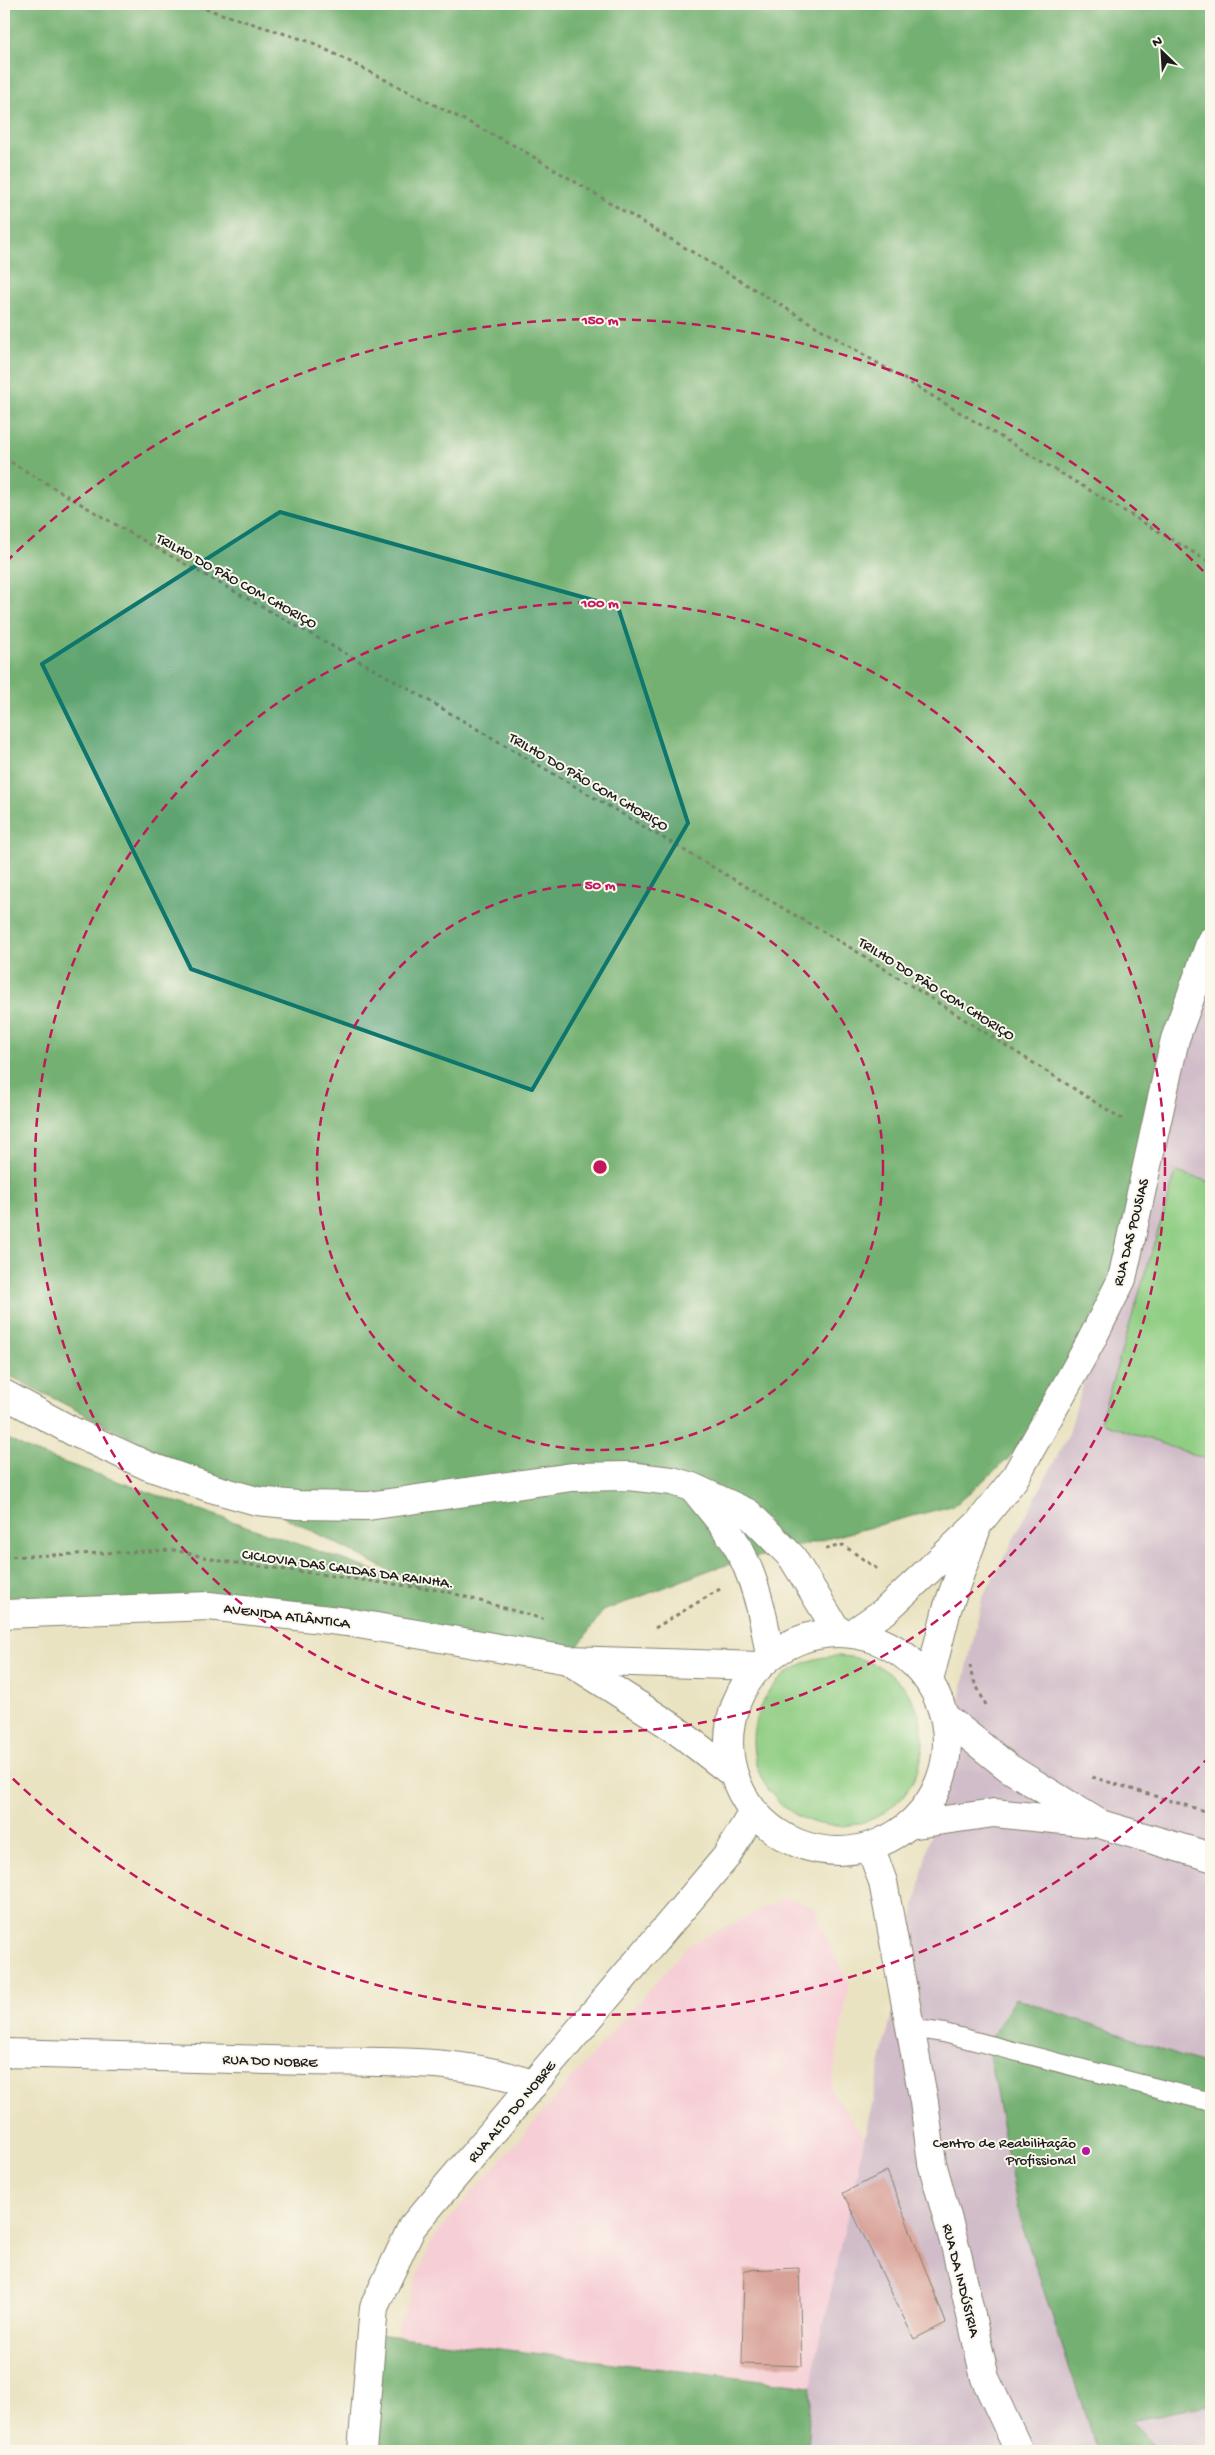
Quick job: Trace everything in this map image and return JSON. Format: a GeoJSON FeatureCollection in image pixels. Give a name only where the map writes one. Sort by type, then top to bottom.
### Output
{"type":"FeatureCollection","features":[{"type":"Feature","properties":{"kind":"street","name":"RUA DAS POUSIAS"},"geometry":{"type":"LineString","coordinates":[[978,1524],[1014,1479],[1090,1343],[1122,1279],[1175,1039],[1211,941]]}},
{"type":"Feature","properties":{"kind":"street"},"geometry":{"type":"LineString","coordinates":[[4,1394],[74,1432],[148,1466],[211,1488],[257,1501],[297,1505],[368,1506],[572,1477],[628,1476],[672,1481],[692,1487],[748,1512],[792,1557],[846,1632],[886,1611],[978,1524]]}},
{"type":"Feature","properties":{"kind":"street"},"geometry":{"type":"LineString","coordinates":[[692,1487],[734,1542],[749,1571],[765,1622],[764,1661]]}},
{"type":"Feature","properties":{"kind":"street"},"geometry":{"type":"LineString","coordinates":[[929,1681],[947,1609],[978,1524]]}},
{"type":"Feature","properties":{"kind":"street","name":"AVENIDA ATLÂNTICA"},"geometry":{"type":"LineString","coordinates":[[4,1614],[209,1606],[348,1622],[568,1660],[764,1661]]}},
{"type":"Feature","properties":{"kind":"street","name":"AVENIDA ATLÂNTICA"},"geometry":{"type":"LineString","coordinates":[[846,1632],[876,1639],[896,1649],[914,1664],[929,1681],[939,1698],[945,1717],[947,1746],[942,1776],[928,1802],[909,1824],[890,1837],[870,1846],[838,1851],[806,1847],[777,1833],[753,1812],[741,1794],[732,1773],[728,1745],[731,1716],[742,1689],[764,1661],[803,1638],[846,1632]]}},
{"type":"Feature","properties":{"kind":"street","name":"AVENIDA ATLÂNTICA"},"geometry":{"type":"LineString","coordinates":[[568,1660],[671,1726],[732,1773]]}},
{"type":"Feature","properties":{"kind":"street","name":"AVENIDA ATLÂNTICA"},"geometry":{"type":"LineString","coordinates":[[945,1717],[1009,1768],[1100,1824]]}},
{"type":"Feature","properties":{"kind":"street","name":"RUA ALTO DO NOBRE"},"geometry":{"type":"LineString","coordinates":[[362,2451],[374,2307],[412,2227],[726,1857],[753,1812]]}},
{"type":"Feature","properties":{"kind":"street","name":"AVENIDA ATLÂNTICA"},"geometry":{"type":"LineString","coordinates":[[909,1824],[994,1813],[1100,1824],[1211,1857]]}},
{"type":"Feature","properties":{"kind":"street","name":"RUA DA INDÚSTRIA"},"geometry":{"type":"LineString","coordinates":[[870,1846],[883,1882],[924,2102],[932,2163],[956,2249],[985,2378],[1020,2451]]}},
{"type":"Feature","properties":{"kind":"street","name":"RUA DO NOBRE"},"geometry":{"type":"LineString","coordinates":[[4,2053],[407,2063],[482,2070],[508,2075],[533,2085]]}},
{"type":"Feature","properties":{"kind":"lane"},"geometry":{"type":"LineString","coordinates":[[910,2028],[944,2033],[1211,2102]]}},
{"type":"Feature","properties":{"kind":"path"},"geometry":{"type":"LineString","coordinates":[[190,4],[311,42],[517,147],[1211,563]]}},
{"type":"Feature","properties":{"kind":"path","name":"TRILHO DO PÃO COM CHORIÇO"},"geometry":{"type":"LineString","coordinates":[[4,458],[128,532],[402,685],[848,946],[1153,1138]]}},
{"type":"Feature","properties":{"kind":"path"},"geometry":{"type":"LineString","coordinates":[[817,1551],[843,1545],[885,1574]]}},
{"type":"Feature","properties":{"kind":"path","name":"CICLOVIA DAS CALDAS DA RAINHA."},"geometry":{"type":"LineString","coordinates":[[4,1557],[174,1550],[221,1562],[446,1591],[550,1621]]}},
{"type":"Feature","properties":{"kind":"path"},"geometry":{"type":"LineString","coordinates":[[652,1630],[724,1587]]}},
{"type":"Feature","properties":{"kind":"path"},"geometry":{"type":"LineString","coordinates":[[969,1660],[972,1677],[990,1710]]}},
{"type":"Feature","properties":{"kind":"path"},"geometry":{"type":"LineString","coordinates":[[1091,1777],[1211,1813]]}},
{"type":"Feature","properties":{"kind":"highlighted area"},"geometry":{"type":"Polygon","coordinates":[[[280,512],[618,607],[688,823],[532,1090],[191,969],[42,664],[280,512]]]}},
{"type":"Feature","properties":{"kind":"shaded area"},"geometry":{"type":"Polygon","coordinates":[[[1211,968],[1211,2451],[805,2451],[814,2369],[982,1599],[1068,1436],[1184,1037],[1211,968]]]}},
{"type":"Feature","properties":{"kind":"shaded area"},"geometry":{"type":"Polygon","coordinates":[[[786,1897],[814,1908],[849,1985],[831,2090],[887,2171],[807,2451],[811,2387],[394,2337],[432,2239],[687,1946],[786,1897]]]}},
{"type":"Feature","properties":{"kind":"green space"},"geometry":{"type":"Polygon","coordinates":[[[4,4],[1211,4],[1211,941],[1090,1343],[1008,1459],[955,1505],[712,1569],[603,1611],[568,1660],[209,1606],[4,1618],[4,1437],[31,1451],[421,1587],[4,1373],[4,4]]]}},
{"type":"Feature","properties":{"kind":"green space"},"geometry":{"type":"Polygon","coordinates":[[[1176,1172],[1211,1182],[1211,1461],[1100,1422],[1176,1172]]]}},
{"type":"Feature","properties":{"kind":"green space"},"geometry":{"type":"Polygon","coordinates":[[[838,1656],[863,1660],[878,1666],[892,1675],[904,1687],[913,1701],[919,1716],[923,1741],[919,1766],[913,1781],[904,1795],[892,1807],[878,1816],[863,1822],[838,1826],[813,1822],[798,1816],[784,1807],[772,1795],[763,1781],[757,1766],[753,1741],[757,1716],[763,1701],[772,1687],[784,1675],[798,1666],[813,1660],[838,1656]]]}},
{"type":"Feature","properties":{"kind":"green space"},"geometry":{"type":"Polygon","coordinates":[[[1016,1998],[1211,2066],[1211,2404],[1131,2421],[1158,2451],[1097,2451],[1019,2216],[987,2044],[1016,1998]]]}},
{"type":"Feature","properties":{"kind":"green space"},"geometry":{"type":"Polygon","coordinates":[[[377,2334],[811,2387],[807,2451],[367,2451],[377,2334]]]}},
{"type":"Feature","properties":{"kind":"building"},"geometry":{"type":"Polygon","coordinates":[[[887,2171],[946,2323],[914,2339],[843,2193],[887,2171]]]}},
{"type":"Feature","properties":{"kind":"building"},"geometry":{"type":"Polygon","coordinates":[[[799,2268],[802,2366],[742,2364],[744,2270],[799,2268]]]}},
{"type":"Feature","properties":{"kind":"place","name":"Centro de Reabilitação Profissional"},"geometry":{"type":"Point","coordinates":[1086,2151]}}]}
